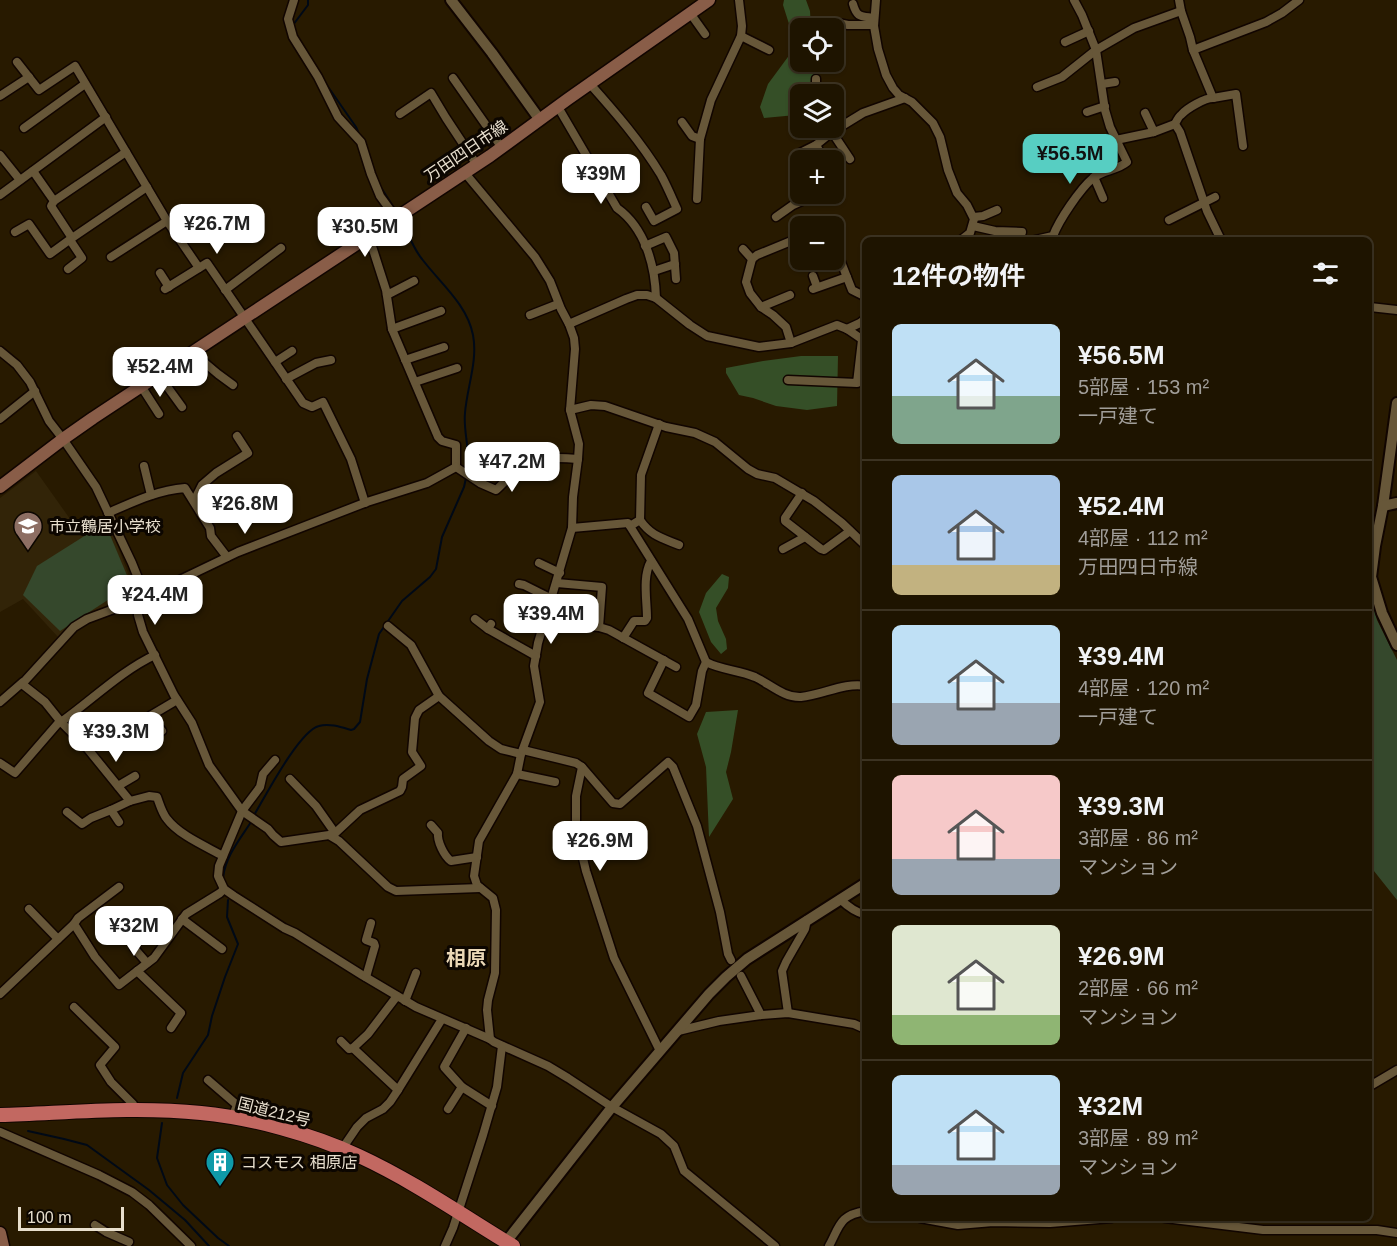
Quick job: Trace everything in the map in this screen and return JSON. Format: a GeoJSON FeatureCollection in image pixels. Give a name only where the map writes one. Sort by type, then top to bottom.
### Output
{"type":"FeatureCollection","features":[{"type":"Feature","properties":{"kind":"highway","name":"国道212号"},"geometry":{"type":"LineString","coordinates":[[0,1115],[134,1110],[200,1113],[274,1126],[359,1156],[457,1211],[509,1244]]}},
{"type":"Feature","properties":{"kind":"main road","name":"万田四日市線"},"geometry":{"type":"LineString","coordinates":[[0,487],[63,439],[158,374],[502,148],[709,0]]}},
{"type":"Feature","properties":{"kind":"main road"},"geometry":{"type":"LineString","coordinates":[[0,1233],[3,1246]]}},
{"type":"Feature","properties":{"kind":"street"},"geometry":{"type":"LineString","coordinates":[[294,0],[288,19],[293,37],[318,77],[338,117],[361,142],[380,196],[396,218]]}},
{"type":"Feature","properties":{"kind":"street"},"geometry":{"type":"LineString","coordinates":[[451,0],[540,120]]}},
{"type":"Feature","properties":{"kind":"street"},"geometry":{"type":"LineString","coordinates":[[697,199],[699,139],[711,100],[741,36],[739,0]]}},
{"type":"Feature","properties":{"kind":"street"},"geometry":{"type":"LineString","coordinates":[[876,0],[874,22],[878,49],[886,75],[899,95],[922,111],[933,123],[940,137],[948,170],[957,193],[967,205],[973,222],[970,233],[965,237]]}},
{"type":"Feature","properties":{"kind":"street"},"geometry":{"type":"LineString","coordinates":[[1054,237],[1068,209],[1094,177],[1127,162],[1110,127],[1096,50],[1074,0]]}},
{"type":"Feature","properties":{"kind":"street"},"geometry":{"type":"LineString","coordinates":[[1179,0],[1192,50],[1213,98]]}},
{"type":"Feature","properties":{"kind":"street"},"geometry":{"type":"LineString","coordinates":[[1192,50],[1266,22],[1299,0]]}},
{"type":"Feature","properties":{"kind":"street"},"geometry":{"type":"LineString","coordinates":[[853,4],[858,16],[874,22]]}},
{"type":"Feature","properties":{"kind":"street"},"geometry":{"type":"LineString","coordinates":[[1037,87],[1062,77],[1096,50],[1134,28],[1181,11]]}},
{"type":"Feature","properties":{"kind":"street"},"geometry":{"type":"LineString","coordinates":[[690,13],[705,34]]}},
{"type":"Feature","properties":{"kind":"street"},"geometry":{"type":"LineString","coordinates":[[844,24],[874,22]]}},
{"type":"Feature","properties":{"kind":"street"},"geometry":{"type":"LineString","coordinates":[[1065,42],[1089,31]]}},
{"type":"Feature","properties":{"kind":"street"},"geometry":{"type":"LineString","coordinates":[[741,36],[769,50]]}},
{"type":"Feature","properties":{"kind":"street"},"geometry":{"type":"LineString","coordinates":[[17,62],[39,90],[75,66],[167,220],[199,268]]}},
{"type":"Feature","properties":{"kind":"street"},"geometry":{"type":"LineString","coordinates":[[0,96],[28,77]]}},
{"type":"Feature","properties":{"kind":"street"},"geometry":{"type":"LineString","coordinates":[[453,78],[502,148]]}},
{"type":"Feature","properties":{"kind":"street"},"geometry":{"type":"LineString","coordinates":[[816,79],[816,84]]}},
{"type":"Feature","properties":{"kind":"street"},"geometry":{"type":"LineString","coordinates":[[1102,84],[1115,82]]}},
{"type":"Feature","properties":{"kind":"street"},"geometry":{"type":"LineString","coordinates":[[24,128],[86,84]]}},
{"type":"Feature","properties":{"kind":"street"},"geometry":{"type":"LineString","coordinates":[[590,84],[616,114],[661,175],[677,209],[654,221],[646,207]]}},
{"type":"Feature","properties":{"kind":"street"},"geometry":{"type":"LineString","coordinates":[[400,114],[431,93],[477,165]]}},
{"type":"Feature","properties":{"kind":"street"},"geometry":{"type":"LineString","coordinates":[[1116,140],[1154,132],[1175,124],[1180,115],[1209,98],[1236,94],[1243,146]]}},
{"type":"Feature","properties":{"kind":"street"},"geometry":{"type":"LineString","coordinates":[[844,123],[862,113],[905,98]]}},
{"type":"Feature","properties":{"kind":"street"},"geometry":{"type":"LineString","coordinates":[[1087,112],[1105,106]]}},
{"type":"Feature","properties":{"kind":"street"},"geometry":{"type":"LineString","coordinates":[[558,107],[617,208],[626,214],[637,229],[653,263],[656,298]]}},
{"type":"Feature","properties":{"kind":"street"},"geometry":{"type":"LineString","coordinates":[[1145,113],[1154,132]]}},
{"type":"Feature","properties":{"kind":"street"},"geometry":{"type":"LineString","coordinates":[[0,195],[106,117]]}},
{"type":"Feature","properties":{"kind":"street"},"geometry":{"type":"LineString","coordinates":[[682,122],[692,136],[699,139]]}},
{"type":"Feature","properties":{"kind":"street"},"geometry":{"type":"LineString","coordinates":[[1175,124],[1220,237]]}},
{"type":"Feature","properties":{"kind":"street"},"geometry":{"type":"LineString","coordinates":[[805,150],[816,145],[823,138]]}},
{"type":"Feature","properties":{"kind":"street"},"geometry":{"type":"LineString","coordinates":[[836,138],[850,159]]}},
{"type":"Feature","properties":{"kind":"street"},"geometry":{"type":"LineString","coordinates":[[816,145],[819,150]]}},
{"type":"Feature","properties":{"kind":"street"},"geometry":{"type":"LineString","coordinates":[[68,269],[82,258],[51,206],[54,201],[126,152]]}},
{"type":"Feature","properties":{"kind":"street"},"geometry":{"type":"LineString","coordinates":[[0,155],[20,180]]}},
{"type":"Feature","properties":{"kind":"street"},"geometry":{"type":"LineString","coordinates":[[33,171],[54,201]]}},
{"type":"Feature","properties":{"kind":"street"},"geometry":{"type":"LineString","coordinates":[[465,173],[535,257],[550,281],[558,304],[569,324],[575,349],[570,410],[579,444],[572,528],[544,622],[534,666],[540,702],[522,752],[517,774],[479,841],[474,876],[477,885],[493,898],[496,910],[495,973],[487,1010],[490,1039]]}},
{"type":"Feature","properties":{"kind":"street"},"geometry":{"type":"LineString","coordinates":[[1094,177],[1103,198]]}},
{"type":"Feature","properties":{"kind":"street"},"geometry":{"type":"LineString","coordinates":[[15,232],[29,224],[50,254],[147,186]]}},
{"type":"Feature","properties":{"kind":"street"},"geometry":{"type":"LineString","coordinates":[[1169,220],[1215,197]]}},
{"type":"Feature","properties":{"kind":"street"},"geometry":{"type":"LineString","coordinates":[[776,217],[795,204]]}},
{"type":"Feature","properties":{"kind":"street"},"geometry":{"type":"LineString","coordinates":[[973,222],[998,210]]}},
{"type":"Feature","properties":{"kind":"street"},"geometry":{"type":"LineString","coordinates":[[111,257],[167,220]]}},
{"type":"Feature","properties":{"kind":"street"},"geometry":{"type":"LineString","coordinates":[[973,222],[995,231],[1022,232]]}},
{"type":"Feature","properties":{"kind":"street"},"geometry":{"type":"LineString","coordinates":[[369,237],[387,295],[392,330],[438,437],[442,441],[456,445],[456,467]]}},
{"type":"Feature","properties":{"kind":"street"},"geometry":{"type":"LineString","coordinates":[[645,246],[666,237],[674,253],[676,279]]}},
{"type":"Feature","properties":{"kind":"street"},"geometry":{"type":"LineString","coordinates":[[790,242],[752,259],[746,282],[750,293],[761,307],[786,327],[790,343]]}},
{"type":"Feature","properties":{"kind":"street"},"geometry":{"type":"LineString","coordinates":[[225,290],[281,248]]}},
{"type":"Feature","properties":{"kind":"street"},"geometry":{"type":"LineString","coordinates":[[743,249],[752,259]]}},
{"type":"Feature","properties":{"kind":"street"},"geometry":{"type":"LineString","coordinates":[[160,273],[167,288],[207,263],[303,403],[312,407],[323,402],[351,459],[365,503]]}},
{"type":"Feature","properties":{"kind":"street"},"geometry":{"type":"LineString","coordinates":[[654,271],[675,264]]}},
{"type":"Feature","properties":{"kind":"street"},"geometry":{"type":"LineString","coordinates":[[816,270],[813,272],[815,288],[847,277]]}},
{"type":"Feature","properties":{"kind":"street"},"geometry":{"type":"LineString","coordinates":[[844,270],[852,290],[862,295]]}},
{"type":"Feature","properties":{"kind":"street"},"geometry":{"type":"LineString","coordinates":[[387,295],[414,281]]}},
{"type":"Feature","properties":{"kind":"street"},"geometry":{"type":"LineString","coordinates":[[569,324],[626,299],[637,295],[647,295],[656,298],[707,336],[759,347],[790,343],[837,325],[862,340]]}},
{"type":"Feature","properties":{"kind":"street"},"geometry":{"type":"LineString","coordinates":[[761,307],[790,295]]}},
{"type":"Feature","properties":{"kind":"street"},"geometry":{"type":"LineString","coordinates":[[530,315],[558,304]]}},
{"type":"Feature","properties":{"kind":"street"},"geometry":{"type":"LineString","coordinates":[[1372,307],[1397,310]]}},
{"type":"Feature","properties":{"kind":"street"},"geometry":{"type":"LineString","coordinates":[[392,330],[441,311]]}},
{"type":"Feature","properties":{"kind":"street"},"geometry":{"type":"LineString","coordinates":[[847,329],[862,321]]}},
{"type":"Feature","properties":{"kind":"street"},"geometry":{"type":"LineString","coordinates":[[405,360],[444,347]]}},
{"type":"Feature","properties":{"kind":"street"},"geometry":{"type":"LineString","coordinates":[[0,351],[17,365],[30,382],[49,421],[96,488],[138,578],[138,615],[143,632],[177,700],[192,723],[209,765],[242,811],[268,829],[281,842],[333,835],[360,810],[400,791],[403,779],[421,766],[412,752],[415,718],[419,711],[439,696]]}},
{"type":"Feature","properties":{"kind":"street"},"geometry":{"type":"LineString","coordinates":[[274,362],[292,351]]}},
{"type":"Feature","properties":{"kind":"street"},"geometry":{"type":"LineString","coordinates":[[193,353],[234,385]]}},
{"type":"Feature","properties":{"kind":"street"},"geometry":{"type":"LineString","coordinates":[[788,380],[857,383],[862,353]]}},
{"type":"Feature","properties":{"kind":"street"},"geometry":{"type":"LineString","coordinates":[[286,379],[316,363],[331,360]]}},
{"type":"Feature","properties":{"kind":"street"},"geometry":{"type":"LineString","coordinates":[[415,382],[457,368]]}},
{"type":"Feature","properties":{"kind":"street"},"geometry":{"type":"LineString","coordinates":[[158,374],[182,406]]}},
{"type":"Feature","properties":{"kind":"street"},"geometry":{"type":"LineString","coordinates":[[141,386],[159,414]]}},
{"type":"Feature","properties":{"kind":"street"},"geometry":{"type":"LineString","coordinates":[[0,419],[35,392]]}},
{"type":"Feature","properties":{"kind":"street"},"geometry":{"type":"LineString","coordinates":[[1372,566],[1397,403]]}},
{"type":"Feature","properties":{"kind":"street"},"geometry":{"type":"LineString","coordinates":[[570,410],[591,405],[605,406],[695,433],[715,442],[748,469],[757,474],[775,478],[802,493],[842,523],[862,542]]}},
{"type":"Feature","properties":{"kind":"street"},"geometry":{"type":"LineString","coordinates":[[659,424],[641,475],[640,520],[653,535],[679,545]]}},
{"type":"Feature","properties":{"kind":"street"},"geometry":{"type":"LineString","coordinates":[[194,501],[202,486],[248,453],[237,436]]}},
{"type":"Feature","properties":{"kind":"street"},"geometry":{"type":"LineString","coordinates":[[456,467],[480,483],[496,490],[528,463],[555,457],[578,459]]}},
{"type":"Feature","properties":{"kind":"street"},"geometry":{"type":"LineString","coordinates":[[144,466],[152,495]]}},
{"type":"Feature","properties":{"kind":"street"},"geometry":{"type":"LineString","coordinates":[[1,699],[23,682],[22,684],[74,627],[87,619],[138,600],[227,557],[365,503],[427,483],[456,467]]}},
{"type":"Feature","properties":{"kind":"street"},"geometry":{"type":"LineString","coordinates":[[108,513],[169,489],[185,488],[210,528],[211,536],[227,557]]}},
{"type":"Feature","properties":{"kind":"street"},"geometry":{"type":"LineString","coordinates":[[802,493],[784,518],[805,537],[824,550],[850,531]]}},
{"type":"Feature","properties":{"kind":"street"},"geometry":{"type":"LineString","coordinates":[[1383,506],[1397,503]]}},
{"type":"Feature","properties":{"kind":"street"},"geometry":{"type":"LineString","coordinates":[[630,526],[640,520]]}},
{"type":"Feature","properties":{"kind":"street"},"geometry":{"type":"LineString","coordinates":[[572,528],[628,523],[688,619],[706,662],[753,676],[791,696],[801,697],[855,685],[862,686]]}},
{"type":"Feature","properties":{"kind":"street"},"geometry":{"type":"LineString","coordinates":[[783,549],[805,537]]}},
{"type":"Feature","properties":{"kind":"street"},"geometry":{"type":"LineString","coordinates":[[623,638],[634,621],[645,621],[647,618],[646,577],[651,561]]}},
{"type":"Feature","properties":{"kind":"street"},"geometry":{"type":"LineString","coordinates":[[539,563],[560,573]]}},
{"type":"Feature","properties":{"kind":"street"},"geometry":{"type":"LineString","coordinates":[[557,583],[602,587],[599,627]]}},
{"type":"Feature","properties":{"kind":"street"},"geometry":{"type":"LineString","coordinates":[[1372,583],[1382,613],[1397,645]]}},
{"type":"Feature","properties":{"kind":"street"},"geometry":{"type":"LineString","coordinates":[[519,584],[552,599]]}},
{"type":"Feature","properties":{"kind":"street"},"geometry":{"type":"LineString","coordinates":[[475,619],[536,656]]}},
{"type":"Feature","properties":{"kind":"street"},"geometry":{"type":"LineString","coordinates":[[544,622],[609,630],[676,668]]}},
{"type":"Feature","properties":{"kind":"street"},"geometry":{"type":"LineString","coordinates":[[388,626],[411,645],[439,696],[501,749],[576,763],[613,803],[620,804],[668,762],[673,767],[697,826],[731,960]]}},
{"type":"Feature","properties":{"kind":"street"},"geometry":{"type":"LineString","coordinates":[[0,763],[15,773],[61,722],[119,677],[155,655]]}},
{"type":"Feature","properties":{"kind":"street"},"geometry":{"type":"LineString","coordinates":[[664,660],[648,693],[689,717],[696,705],[702,671],[706,662]]}},
{"type":"Feature","properties":{"kind":"street"},"geometry":{"type":"LineString","coordinates":[[22,684],[45,702],[87,748],[130,801]]}},
{"type":"Feature","properties":{"kind":"street"},"geometry":{"type":"LineString","coordinates":[[162,731],[150,716],[177,700]]}},
{"type":"Feature","properties":{"kind":"street"},"geometry":{"type":"LineString","coordinates":[[130,736],[154,721]]}},
{"type":"Feature","properties":{"kind":"street"},"geometry":{"type":"LineString","coordinates":[[275,760],[263,774],[260,786],[242,811],[219,866],[218,876],[224,889],[405,1001],[548,1066],[612,1107],[661,1134],[674,1146],[684,1171],[775,1246]]}},
{"type":"Feature","properties":{"kind":"street"},"geometry":{"type":"LineString","coordinates":[[582,767],[576,796],[576,829],[586,871],[614,958],[660,1051]]}},
{"type":"Feature","properties":{"kind":"street"},"geometry":{"type":"LineString","coordinates":[[517,774],[555,782]]}},
{"type":"Feature","properties":{"kind":"street"},"geometry":{"type":"LineString","coordinates":[[118,786],[135,776]]}},
{"type":"Feature","properties":{"kind":"street"},"geometry":{"type":"LineString","coordinates":[[290,779],[316,806],[333,835],[388,887],[396,891],[480,888]]}},
{"type":"Feature","properties":{"kind":"street"},"geometry":{"type":"LineString","coordinates":[[67,813],[82,824],[130,801],[149,796],[157,797],[168,821],[178,830],[223,856]]}},
{"type":"Feature","properties":{"kind":"street"},"geometry":{"type":"LineString","coordinates":[[111,810],[119,822]]}},
{"type":"Feature","properties":{"kind":"street"},"geometry":{"type":"LineString","coordinates":[[431,825],[438,832],[438,838],[447,859],[451,861],[477,857]]}},
{"type":"Feature","properties":{"kind":"street"},"geometry":{"type":"LineString","coordinates":[[509,1244],[612,1107],[726,976],[747,959],[862,885]]}},
{"type":"Feature","properties":{"kind":"street"},"geometry":{"type":"LineString","coordinates":[[0,994],[78,918],[119,887]]}},
{"type":"Feature","properties":{"kind":"street"},"geometry":{"type":"LineString","coordinates":[[74,924],[95,957],[119,985],[154,957],[186,914],[224,889]]}},
{"type":"Feature","properties":{"kind":"street"},"geometry":{"type":"LineString","coordinates":[[840,899],[848,907],[862,914]]}},
{"type":"Feature","properties":{"kind":"street"},"geometry":{"type":"LineString","coordinates":[[29,909],[58,939]]}},
{"type":"Feature","properties":{"kind":"street"},"geometry":{"type":"LineString","coordinates":[[183,919],[222,949]]}},
{"type":"Feature","properties":{"kind":"street"},"geometry":{"type":"LineString","coordinates":[[788,1012],[782,971],[805,929],[807,920]]}},
{"type":"Feature","properties":{"kind":"street"},"geometry":{"type":"LineString","coordinates":[[366,978],[375,946],[374,943],[366,940],[370,923]]}},
{"type":"Feature","properties":{"kind":"street"},"geometry":{"type":"LineString","coordinates":[[134,948],[147,963]]}},
{"type":"Feature","properties":{"kind":"street"},"geometry":{"type":"LineString","coordinates":[[137,971],[182,1013],[171,1028]]}},
{"type":"Feature","properties":{"kind":"street"},"geometry":{"type":"LineString","coordinates":[[405,1001],[416,973]]}},
{"type":"Feature","properties":{"kind":"street"},"geometry":{"type":"LineString","coordinates":[[741,976],[760,1015]]}},
{"type":"Feature","properties":{"kind":"street"},"geometry":{"type":"LineString","coordinates":[[352,1048],[368,1034],[397,996]]}},
{"type":"Feature","properties":{"kind":"street"},"geometry":{"type":"LineString","coordinates":[[74,1007],[115,1047],[100,1065],[111,1082],[134,1104],[134,1110]]}},
{"type":"Feature","properties":{"kind":"street"},"geometry":{"type":"LineString","coordinates":[[678,1031],[719,1021],[788,1012],[854,1024],[862,1028]]}},
{"type":"Feature","properties":{"kind":"street"},"geometry":{"type":"LineString","coordinates":[[342,1149],[366,1118],[383,1109],[390,1102],[442,1019]]}},
{"type":"Feature","properties":{"kind":"street"},"geometry":{"type":"LineString","coordinates":[[466,1028],[444,1067],[462,1087],[492,1106]]}},
{"type":"Feature","properties":{"kind":"street"},"geometry":{"type":"LineString","coordinates":[[341,1041],[349,1049],[352,1048],[398,1090]]}},
{"type":"Feature","properties":{"kind":"street"},"geometry":{"type":"LineString","coordinates":[[445,1246],[492,1106],[497,1087],[502,1046]]}},
{"type":"Feature","properties":{"kind":"street"},"geometry":{"type":"LineString","coordinates":[[1372,1085],[1397,1070]]}},
{"type":"Feature","properties":{"kind":"street"},"geometry":{"type":"LineString","coordinates":[[208,1080],[237,1105],[232,1118]]}},
{"type":"Feature","properties":{"kind":"street"},"geometry":{"type":"LineString","coordinates":[[448,1109],[462,1087]]}},
{"type":"Feature","properties":{"kind":"street"},"geometry":{"type":"LineString","coordinates":[[0,1132],[99,1175],[132,1192],[149,1205],[191,1246]]}},
{"type":"Feature","properties":{"kind":"street"},"geometry":{"type":"LineString","coordinates":[[829,1246],[847,1216],[862,1211]]}},
{"type":"Feature","properties":{"kind":"street"},"geometry":{"type":"LineString","coordinates":[[934,1221],[958,1226],[993,1222],[1075,1221]]}},
{"type":"Feature","properties":{"kind":"street"},"geometry":{"type":"LineString","coordinates":[[1190,1221],[1263,1230],[1377,1230],[1397,1233]]}},
{"type":"Feature","properties":{"kind":"street"},"geometry":{"type":"LineString","coordinates":[[95,1225],[131,1245]]}},
{"type":"Feature","properties":{"kind":"shaded area"},"geometry":{"type":"Polygon","coordinates":[[[36,471],[80,533],[107,518],[134,589],[58,637],[23,599],[0,612],[0,498],[36,471]]]}},
{"type":"Feature","properties":{"kind":"green space"},"geometry":{"type":"Polygon","coordinates":[[[784,0],[806,0],[810,18],[790,18],[790,27],[783,5],[784,0]]]}},
{"type":"Feature","properties":{"kind":"green space"},"geometry":{"type":"Polygon","coordinates":[[[790,54],[790,72],[816,72],[812,84],[790,84],[790,116],[764,118],[760,107],[768,84],[790,54]]]}},
{"type":"Feature","properties":{"kind":"green space"},"geometry":{"type":"Polygon","coordinates":[[[801,356],[838,356],[837,406],[807,410],[776,406],[739,395],[726,373],[726,368],[801,356]]]}},
{"type":"Feature","properties":{"kind":"green space"},"geometry":{"type":"Polygon","coordinates":[[[105,523],[131,585],[60,631],[23,595],[37,566],[105,523]]]}},
{"type":"Feature","properties":{"kind":"green space"},"geometry":{"type":"Polygon","coordinates":[[[722,574],[729,577],[728,588],[716,608],[718,621],[726,639],[727,649],[721,654],[711,642],[699,612],[706,593],[722,574]]]}},
{"type":"Feature","properties":{"kind":"green space"},"geometry":{"type":"Polygon","coordinates":[[[1372,599],[1377,620],[1397,660],[1397,900],[1372,869],[1372,599]]]}},
{"type":"Feature","properties":{"kind":"green space"},"geometry":{"type":"Polygon","coordinates":[[[738,710],[726,772],[733,799],[709,837],[706,767],[697,734],[706,712],[738,710]]]}},
{"type":"Feature","properties":{"kind":"waterway"},"geometry":{"type":"LineString","coordinates":[[293,25],[308,5],[308,0]]}},
{"type":"Feature","properties":{"kind":"waterway"},"geometry":{"type":"LineString","coordinates":[[324,81],[359,134]]}},
{"type":"Feature","properties":{"kind":"waterway"},"geometry":{"type":"LineString","coordinates":[[380,186],[396,211]]}},
{"type":"Feature","properties":{"kind":"waterway"},"geometry":{"type":"LineString","coordinates":[[401,219],[419,254],[465,313],[473,335],[474,354],[465,420],[467,472]]}},
{"type":"Feature","properties":{"kind":"waterway"},"geometry":{"type":"LineString","coordinates":[[253,817],[292,752],[311,731],[319,726],[327,725],[351,730],[360,722],[367,679],[379,634],[402,601],[436,569],[442,537],[466,478]]}},
{"type":"Feature","properties":{"kind":"waterway"},"geometry":{"type":"LineString","coordinates":[[223,878],[230,856],[251,822]]}},
{"type":"Feature","properties":{"kind":"waterway"},"geometry":{"type":"LineString","coordinates":[[177,1098],[183,1073],[208,1035],[212,1016],[238,944],[227,917],[228,900]]}},
{"type":"Feature","properties":{"kind":"waterway"},"geometry":{"type":"LineString","coordinates":[[162,1123],[157,1158],[167,1185],[183,1205],[229,1246]]}},
{"type":"Feature","properties":{"kind":"waterway"},"geometry":{"type":"LineString","coordinates":[[28,1131],[87,1145],[149,1190],[185,1220],[209,1246]]}},
{"type":"Feature","properties":{"kind":"place","name":"市立鶴居小学校"},"geometry":{"type":"Point","coordinates":[28,552]}},
{"type":"Feature","properties":{"kind":"place","name":"コスモス 相原店"},"geometry":{"type":"Point","coordinates":[220,1188]}},
{"type":"Feature","properties":{"kind":"district","name":"相原"},"geometry":{"type":"Point","coordinates":[466,958]}}]}
